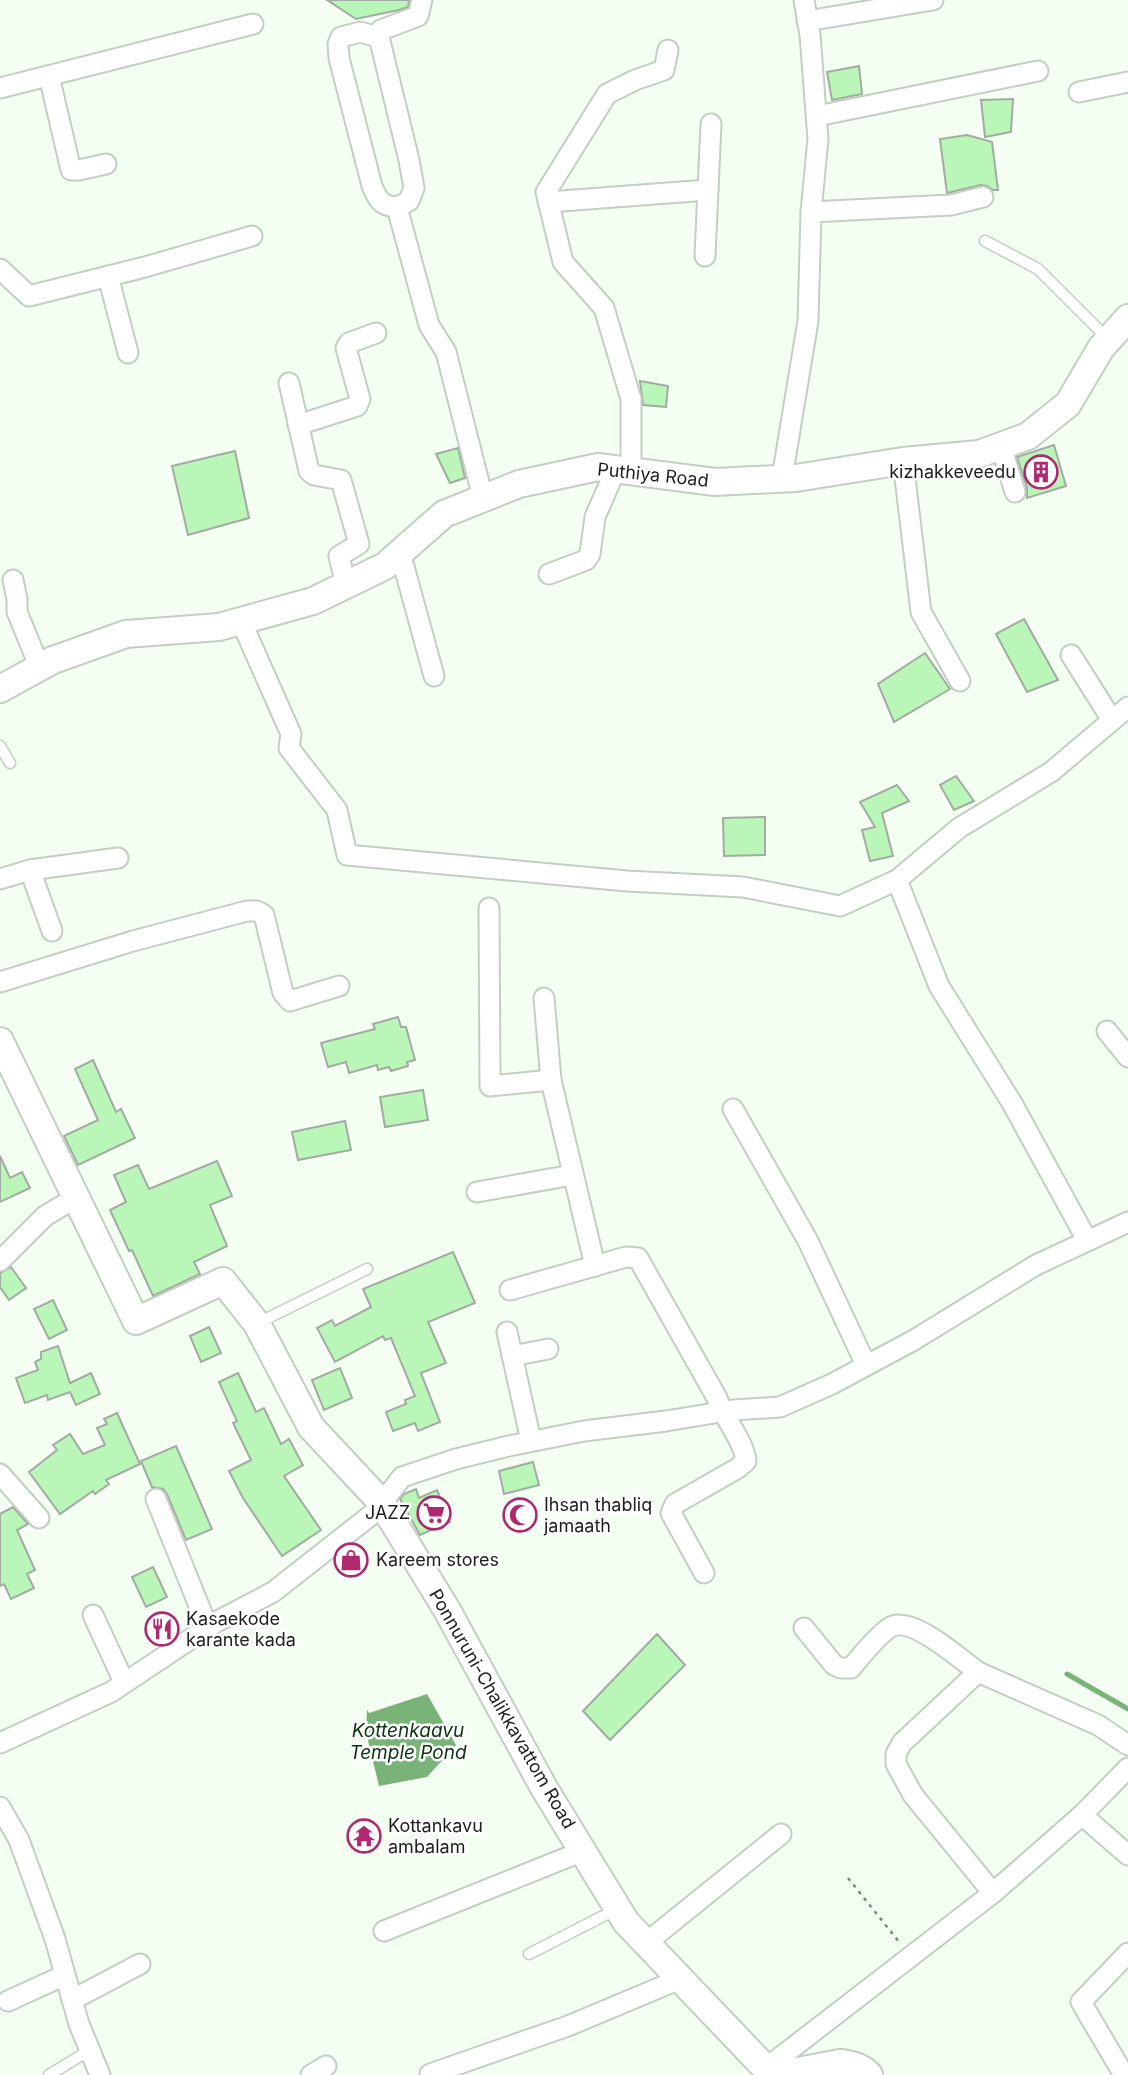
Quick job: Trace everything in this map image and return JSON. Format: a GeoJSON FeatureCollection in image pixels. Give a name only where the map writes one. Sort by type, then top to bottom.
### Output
{"type":"FeatureCollection","features":[{"type":"Feature","properties":{"kind":"street"},"geometry":{"type":"LineString","coordinates":[[379,37],[360,32],[341,37],[338,44],[339,58],[372,186],[379,201],[387,206],[397,207],[409,201],[414,188],[379,37],[381,30],[418,16],[422,0]]}},
{"type":"Feature","properties":{"kind":"street"},"geometry":{"type":"LineString","coordinates":[[782,478],[808,321],[811,212],[818,139],[804,0]]}},
{"type":"Feature","properties":{"kind":"street"},"geometry":{"type":"LineString","coordinates":[[807,21],[933,0]]}},
{"type":"Feature","properties":{"kind":"street"},"geometry":{"type":"LineString","coordinates":[[0,88],[253,24]]}},
{"type":"Feature","properties":{"kind":"street"},"geometry":{"type":"LineString","coordinates":[[549,575],[586,560],[590,554],[595,516],[624,470],[631,399],[604,308],[563,262],[545,192],[607,94],[635,79],[664,70],[668,50]]}},
{"type":"Feature","properties":{"kind":"street"},"geometry":{"type":"LineString","coordinates":[[817,116],[1038,71]]}},
{"type":"Feature","properties":{"kind":"street"},"geometry":{"type":"LineString","coordinates":[[49,76],[71,170],[106,164]]}},
{"type":"Feature","properties":{"kind":"street"},"geometry":{"type":"LineString","coordinates":[[1079,92],[1128,82]]}},
{"type":"Feature","properties":{"kind":"street"},"geometry":{"type":"LineString","coordinates":[[705,256],[710,124]]}},
{"type":"Feature","properties":{"kind":"street"},"geometry":{"type":"LineString","coordinates":[[548,202],[708,190]]}},
{"type":"Feature","properties":{"kind":"street"},"geometry":{"type":"LineString","coordinates":[[811,212],[951,205],[983,197]]}},
{"type":"Feature","properties":{"kind":"street"},"geometry":{"type":"LineString","coordinates":[[397,207],[429,325],[446,352],[483,498]]}},
{"type":"Feature","properties":{"kind":"street"},"geometry":{"type":"LineString","coordinates":[[0,269],[29,296],[252,236]]}},
{"type":"Feature","properties":{"kind":"street"},"geometry":{"type":"LineString","coordinates":[[108,276],[128,353]]}},
{"type":"Feature","properties":{"kind":"street","name":"Puthiya Road"},"geometry":{"type":"LineString","coordinates":[[0,689],[53,660],[127,634],[219,626],[313,601],[385,566],[444,514],[519,484],[598,467],[715,482],[782,478],[903,461],[979,454],[1028,436],[1068,404],[1101,348],[1128,318]]}},
{"type":"Feature","properties":{"kind":"street"},"geometry":{"type":"LineString","coordinates":[[298,425],[357,406],[360,399],[346,348],[349,343],[376,333]]}},
{"type":"Feature","properties":{"kind":"street"},"geometry":{"type":"LineString","coordinates":[[289,383],[309,471],[314,475],[341,480],[359,544],[339,555],[346,585]]}},
{"type":"Feature","properties":{"kind":"street"},"geometry":{"type":"LineString","coordinates":[[1001,446],[1015,492]]}},
{"type":"Feature","properties":{"kind":"street"},"geometry":{"type":"LineString","coordinates":[[903,461],[921,612],[960,681]]}},
{"type":"Feature","properties":{"kind":"street"},"geometry":{"type":"LineString","coordinates":[[400,552],[434,676]]}},
{"type":"Feature","properties":{"kind":"street"},"geometry":{"type":"LineString","coordinates":[[13,580],[17,612],[40,668]]}},
{"type":"Feature","properties":{"kind":"street"},"geometry":{"type":"LineString","coordinates":[[242,621],[291,734],[289,748],[337,810],[348,855],[627,881],[743,887],[840,906],[897,880],[959,828],[1051,772],[1128,707]]}},
{"type":"Feature","properties":{"kind":"street"},"geometry":{"type":"LineString","coordinates":[[1071,655],[1112,720]]}},
{"type":"Feature","properties":{"kind":"street"},"geometry":{"type":"LineString","coordinates":[[0,879],[30,870],[118,858]]}},
{"type":"Feature","properties":{"kind":"street"},"geometry":{"type":"LineString","coordinates":[[30,870],[52,931]]}},
{"type":"Feature","properties":{"kind":"street"},"geometry":{"type":"LineString","coordinates":[[897,880],[939,986],[1012,1103],[1087,1240]]}},
{"type":"Feature","properties":{"kind":"street"},"geometry":{"type":"LineString","coordinates":[[489,908],[490,1086],[551,1080]]}},
{"type":"Feature","properties":{"kind":"street"},"geometry":{"type":"LineString","coordinates":[[0,982],[134,941],[247,911],[257,911],[264,915],[282,993],[290,1001],[339,986]]}},
{"type":"Feature","properties":{"kind":"street"},"geometry":{"type":"LineString","coordinates":[[544,999],[551,1080],[595,1266]]}},
{"type":"Feature","properties":{"kind":"street"},"geometry":{"type":"LineString","coordinates":[[1107,1031],[1128,1057]]}},
{"type":"Feature","properties":{"kind":"street","name":"Ponnuruni-Chalikkavattom Road"},"geometry":{"type":"LineString","coordinates":[[0,1041],[136,1321],[223,1281],[257,1324],[311,1427],[381,1502],[447,1610],[538,1776],[626,1922],[771,2073]]}},
{"type":"Feature","properties":{"kind":"street"},"geometry":{"type":"LineString","coordinates":[[733,1109],[808,1241],[866,1365]]}},
{"type":"Feature","properties":{"kind":"street"},"geometry":{"type":"LineString","coordinates":[[477,1192],[572,1175]]}},
{"type":"Feature","properties":{"kind":"street"},"geometry":{"type":"LineString","coordinates":[[0,1261],[46,1216],[77,1197]]}},
{"type":"Feature","properties":{"kind":"street"},"geometry":{"type":"LineString","coordinates":[[0,1743],[111,1692],[208,1628],[273,1592],[375,1512],[402,1477],[456,1459],[584,1431],[722,1411],[780,1407],[832,1384],[914,1340],[1036,1265],[1128,1222]]}},
{"type":"Feature","properties":{"kind":"street"},"geometry":{"type":"LineString","coordinates":[[510,1290],[626,1257],[638,1258],[745,1453],[746,1461],[738,1468],[675,1504],[671,1513],[704,1573]]}},
{"type":"Feature","properties":{"kind":"street"},"geometry":{"type":"LineString","coordinates":[[507,1332],[531,1441]]}},
{"type":"Feature","properties":{"kind":"street"},"geometry":{"type":"LineString","coordinates":[[512,1356],[548,1349]]}},
{"type":"Feature","properties":{"kind":"street"},"geometry":{"type":"LineString","coordinates":[[0,1474],[38,1518]]}},
{"type":"Feature","properties":{"kind":"street"},"geometry":{"type":"LineString","coordinates":[[156,1499],[208,1628]]}},
{"type":"Feature","properties":{"kind":"street"},"geometry":{"type":"LineString","coordinates":[[93,1615],[124,1682]]}},
{"type":"Feature","properties":{"kind":"street"},"geometry":{"type":"LineString","coordinates":[[804,1628],[834,1665],[851,1668],[890,1627],[901,1623],[920,1630],[978,1672],[1098,1725],[1128,1745]]}},
{"type":"Feature","properties":{"kind":"street"},"geometry":{"type":"LineString","coordinates":[[978,1672],[902,1743],[896,1754],[895,1764],[926,1814],[993,1894]]}},
{"type":"Feature","properties":{"kind":"street"},"geometry":{"type":"LineString","coordinates":[[771,2073],[911,1957],[993,1894],[1082,1815],[1128,1768]]}},
{"type":"Feature","properties":{"kind":"street"},"geometry":{"type":"LineString","coordinates":[[0,1807],[19,1840],[100,2075]]}},
{"type":"Feature","properties":{"kind":"street"},"geometry":{"type":"LineString","coordinates":[[1082,1815],[1128,1855]]}},
{"type":"Feature","properties":{"kind":"street"},"geometry":{"type":"LineString","coordinates":[[646,1943],[780,1834]]}},
{"type":"Feature","properties":{"kind":"street"},"geometry":{"type":"LineString","coordinates":[[384,1931],[583,1852]]}},
{"type":"Feature","properties":{"kind":"street"},"geometry":{"type":"LineString","coordinates":[[1124,2075],[1081,2002],[1128,1952]]}},
{"type":"Feature","properties":{"kind":"street"},"geometry":{"type":"LineString","coordinates":[[72,2000],[140,1964]]}},
{"type":"Feature","properties":{"kind":"street"},"geometry":{"type":"LineString","coordinates":[[8,2001],[65,1975]]}},
{"type":"Feature","properties":{"kind":"street"},"geometry":{"type":"LineString","coordinates":[[430,2074],[568,2026],[680,1979]]}},
{"type":"Feature","properties":{"kind":"street"},"geometry":{"type":"LineString","coordinates":[[771,2073],[840,2063],[865,2070],[869,2075]]}},
{"type":"Feature","properties":{"kind":"lane"},"geometry":{"type":"LineString","coordinates":[[985,241],[1038,269],[1109,339]]}},
{"type":"Feature","properties":{"kind":"lane"},"geometry":{"type":"LineString","coordinates":[[0,746],[10,763]]}},
{"type":"Feature","properties":{"kind":"lane"},"geometry":{"type":"LineString","coordinates":[[257,1324],[367,1269]]}},
{"type":"Feature","properties":{"kind":"lane"},"geometry":{"type":"LineString","coordinates":[[529,1954],[618,1909]]}},
{"type":"Feature","properties":{"kind":"lane"},"geometry":{"type":"LineString","coordinates":[[49,2075],[90,2050]]}},
{"type":"Feature","properties":{"kind":"path"},"geometry":{"type":"LineString","coordinates":[[848,1878],[911,1957]]}},
{"type":"Feature","properties":{"kind":"water","name":"Kottenkaavu Temple Pond"},"geometry":{"type":"Polygon","coordinates":[[[427,1694],[456,1745],[427,1777],[379,1786],[366,1732],[367,1710],[369,1713],[427,1694]]]}},
{"type":"Feature","properties":{"kind":"building"},"geometry":{"type":"Polygon","coordinates":[[[327,0],[409,0],[408,7],[356,19],[327,0]]]}},
{"type":"Feature","properties":{"kind":"building"},"geometry":{"type":"Polygon","coordinates":[[[859,66],[862,94],[832,100],[827,72],[859,66]]]}},
{"type":"Feature","properties":{"kind":"building"},"geometry":{"type":"Polygon","coordinates":[[[1013,99],[1011,132],[985,137],[981,100],[1013,99]]]}},
{"type":"Feature","properties":{"kind":"building"},"geometry":{"type":"Polygon","coordinates":[[[967,135],[992,142],[998,190],[981,185],[947,193],[940,139],[967,135]]]}},
{"type":"Feature","properties":{"kind":"building"},"geometry":{"type":"Polygon","coordinates":[[[640,381],[668,386],[666,407],[643,405],[640,381]]]}},
{"type":"Feature","properties":{"kind":"building","name":"kizhakkeveedu"},"geometry":{"type":"Polygon","coordinates":[[[1054,445],[1066,486],[1027,498],[1027,488],[1017,457],[1054,445]]]}},
{"type":"Feature","properties":{"kind":"building"},"geometry":{"type":"Polygon","coordinates":[[[458,448],[465,478],[450,483],[436,454],[458,448]]]}},
{"type":"Feature","properties":{"kind":"building"},"geometry":{"type":"Polygon","coordinates":[[[235,451],[249,518],[188,535],[172,466],[235,451]]]}},
{"type":"Feature","properties":{"kind":"building"},"geometry":{"type":"Polygon","coordinates":[[[1024,619],[1058,680],[1027,692],[996,634],[1024,619]]]}},
{"type":"Feature","properties":{"kind":"building"},"geometry":{"type":"Polygon","coordinates":[[[925,653],[950,689],[894,722],[878,684],[925,653]]]}},
{"type":"Feature","properties":{"kind":"building"},"geometry":{"type":"Polygon","coordinates":[[[956,776],[974,801],[954,810],[940,785],[956,776]]]}},
{"type":"Feature","properties":{"kind":"building"},"geometry":{"type":"Polygon","coordinates":[[[897,785],[909,801],[882,813],[893,856],[870,861],[862,830],[875,827],[860,802],[897,785]]]}},
{"type":"Feature","properties":{"kind":"building"},"geometry":{"type":"Polygon","coordinates":[[[765,817],[765,855],[724,856],[723,818],[765,817]]]}},
{"type":"Feature","properties":{"kind":"building"},"geometry":{"type":"Polygon","coordinates":[[[398,1017],[401,1027],[406,1027],[415,1060],[407,1062],[408,1066],[391,1071],[389,1067],[378,1070],[377,1065],[349,1073],[346,1062],[328,1067],[321,1043],[375,1029],[373,1024],[398,1017]]]}},
{"type":"Feature","properties":{"kind":"building"},"geometry":{"type":"Polygon","coordinates":[[[93,1060],[116,1112],[121,1109],[135,1138],[78,1165],[64,1136],[98,1120],[75,1069],[93,1060]]]}},
{"type":"Feature","properties":{"kind":"building"},"geometry":{"type":"Polygon","coordinates":[[[423,1090],[428,1120],[385,1127],[380,1097],[423,1090]]]}},
{"type":"Feature","properties":{"kind":"building"},"geometry":{"type":"Polygon","coordinates":[[[345,1121],[351,1150],[298,1160],[292,1132],[345,1121]]]}},
{"type":"Feature","properties":{"kind":"building"},"geometry":{"type":"Polygon","coordinates":[[[0,1156],[10,1178],[22,1172],[30,1188],[0,1202],[0,1156]]]}},
{"type":"Feature","properties":{"kind":"building"},"geometry":{"type":"Polygon","coordinates":[[[217,1161],[232,1196],[210,1205],[227,1246],[194,1262],[200,1274],[153,1296],[110,1210],[126,1202],[114,1175],[138,1165],[149,1189],[217,1161]]]}},
{"type":"Feature","properties":{"kind":"building"},"geometry":{"type":"Polygon","coordinates":[[[453,1252],[475,1303],[428,1322],[446,1363],[421,1373],[440,1422],[418,1431],[415,1423],[393,1431],[386,1412],[406,1404],[405,1400],[415,1396],[391,1338],[385,1340],[383,1336],[335,1362],[317,1328],[332,1320],[335,1326],[371,1307],[363,1289],[453,1252]]]}},
{"type":"Feature","properties":{"kind":"building"},"geometry":{"type":"Polygon","coordinates":[[[11,1267],[26,1288],[9,1300],[0,1287],[0,1273],[11,1267]]]}},
{"type":"Feature","properties":{"kind":"building"},"geometry":{"type":"Polygon","coordinates":[[[53,1300],[67,1330],[49,1339],[34,1309],[53,1300]]]}},
{"type":"Feature","properties":{"kind":"building"},"geometry":{"type":"Polygon","coordinates":[[[209,1327],[221,1353],[201,1362],[190,1336],[209,1327]]]}},
{"type":"Feature","properties":{"kind":"building"},"geometry":{"type":"Polygon","coordinates":[[[58,1346],[70,1383],[91,1373],[100,1394],[76,1405],[70,1392],[48,1400],[47,1395],[25,1403],[16,1378],[38,1370],[35,1362],[41,1359],[41,1352],[58,1346]]]}},
{"type":"Feature","properties":{"kind":"building"},"geometry":{"type":"Polygon","coordinates":[[[340,1368],[352,1398],[324,1410],[312,1380],[340,1368]]]}},
{"type":"Feature","properties":{"kind":"building"},"geometry":{"type":"Polygon","coordinates":[[[238,1373],[256,1412],[264,1408],[281,1444],[289,1439],[303,1465],[284,1476],[321,1530],[282,1556],[243,1498],[229,1471],[251,1460],[233,1423],[237,1421],[219,1382],[238,1373]]]}},
{"type":"Feature","properties":{"kind":"building"},"geometry":{"type":"Polygon","coordinates":[[[117,1413],[140,1464],[106,1480],[109,1484],[95,1494],[93,1491],[60,1514],[29,1472],[57,1450],[53,1445],[70,1434],[83,1454],[105,1445],[97,1428],[107,1424],[104,1419],[117,1413]]]}},
{"type":"Feature","properties":{"kind":"building"},"geometry":{"type":"Polygon","coordinates":[[[176,1446],[212,1529],[186,1540],[167,1494],[163,1489],[152,1487],[141,1461],[176,1446]]]}},
{"type":"Feature","properties":{"kind":"building"},"geometry":{"type":"Polygon","coordinates":[[[533,1462],[539,1485],[504,1494],[499,1471],[533,1462]]]}},
{"type":"Feature","properties":{"kind":"building"},"geometry":{"type":"Polygon","coordinates":[[[416,1489],[419,1498],[437,1490],[450,1522],[420,1535],[400,1499],[404,1494],[416,1489]]]}},
{"type":"Feature","properties":{"kind":"building"},"geometry":{"type":"Polygon","coordinates":[[[13,1507],[28,1524],[17,1530],[35,1570],[27,1574],[34,1588],[11,1599],[4,1584],[0,1586],[0,1514],[13,1507]]]}},
{"type":"Feature","properties":{"kind":"building"},"geometry":{"type":"Polygon","coordinates":[[[153,1567],[167,1597],[146,1607],[132,1577],[153,1567]]]}},
{"type":"Feature","properties":{"kind":"building"},"geometry":{"type":"Polygon","coordinates":[[[657,1634],[685,1665],[610,1740],[583,1711],[657,1634]]]}},
{"type":"Feature","properties":{"kind":"waterway"},"geometry":{"type":"LineString","coordinates":[[1067,1674],[1128,1709]]}},
{"type":"Feature","properties":{"kind":"place","name":"kizhakkeveedu"},"geometry":{"type":"Point","coordinates":[1041,472]}},
{"type":"Feature","properties":{"kind":"place","name":"JAZZ"},"geometry":{"type":"Point","coordinates":[434,1513]}},
{"type":"Feature","properties":{"kind":"place","name":"Ihsan thabliq jamaath"},"geometry":{"type":"Point","coordinates":[520,1515]}},
{"type":"Feature","properties":{"kind":"place","name":"Kareem stores"},"geometry":{"type":"Point","coordinates":[351,1560]}},
{"type":"Feature","properties":{"kind":"place","name":"Kasaekode karante kada"},"geometry":{"type":"Point","coordinates":[162,1629]}},
{"type":"Feature","properties":{"kind":"place","name":"Kottankavu ambalam"},"geometry":{"type":"Point","coordinates":[364,1836]}}]}
